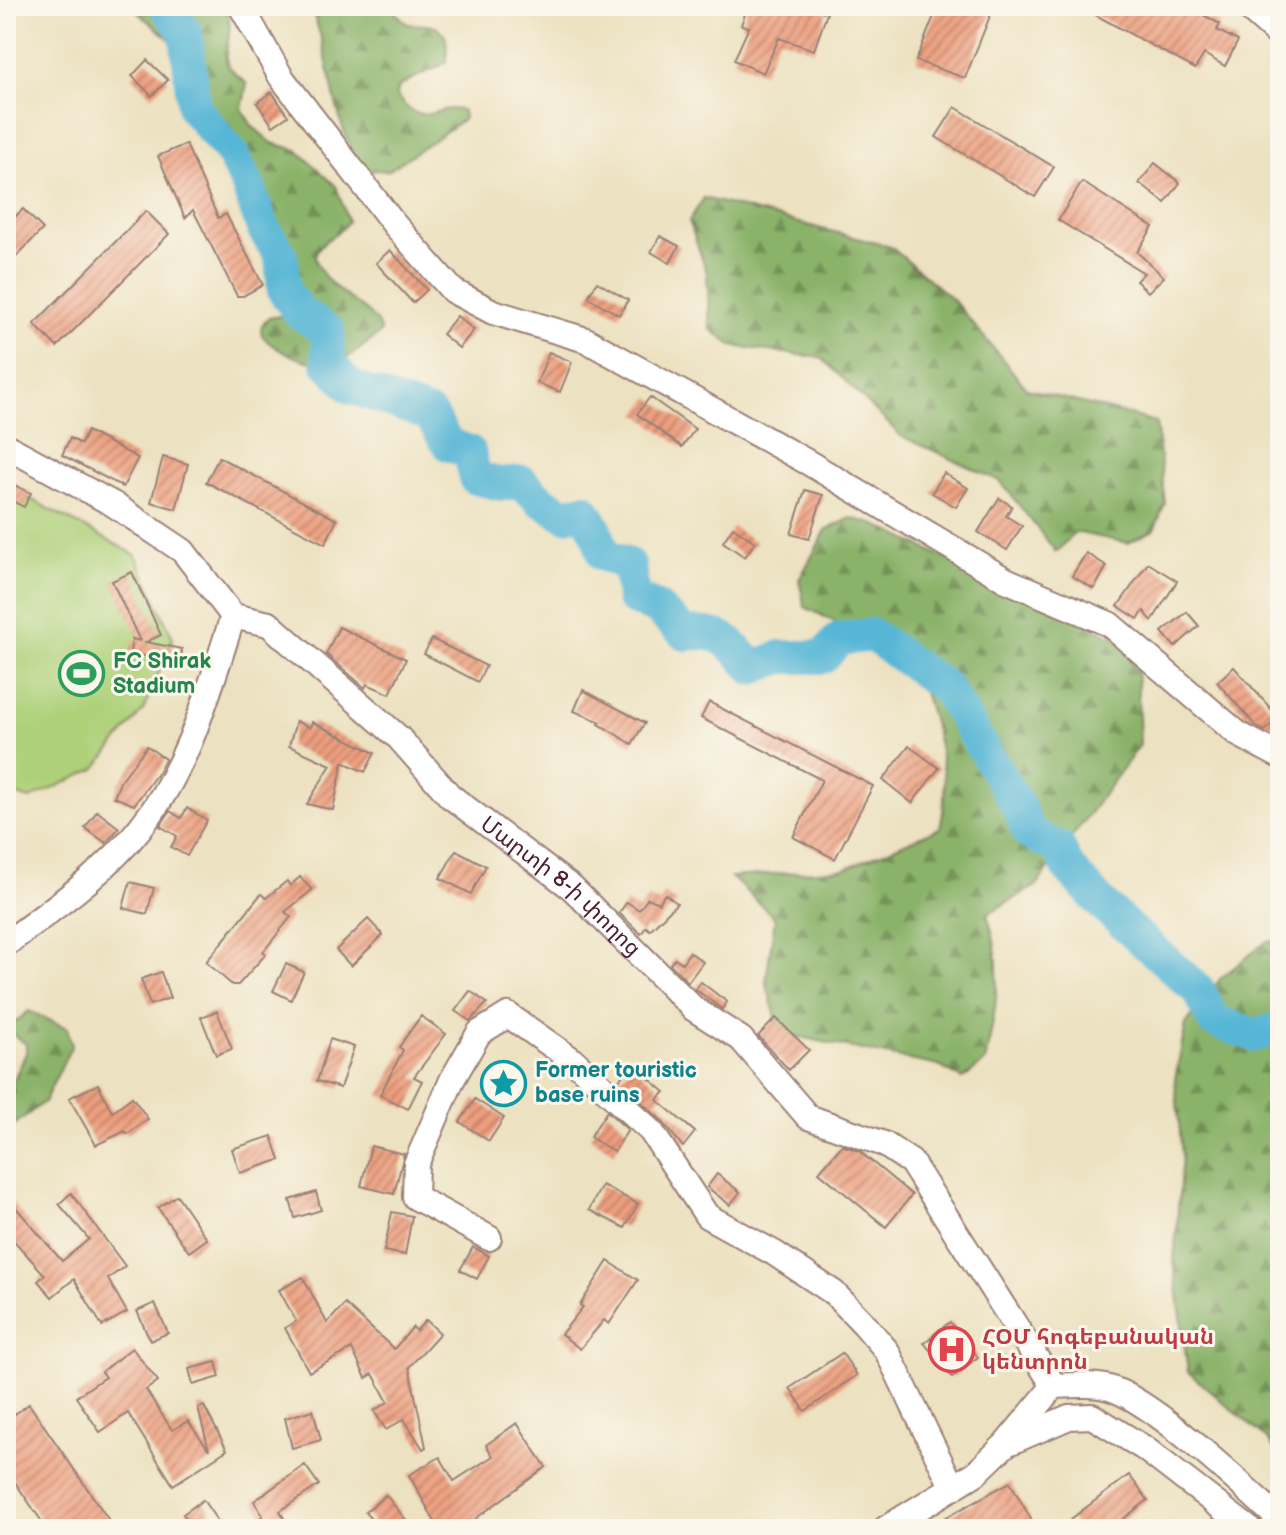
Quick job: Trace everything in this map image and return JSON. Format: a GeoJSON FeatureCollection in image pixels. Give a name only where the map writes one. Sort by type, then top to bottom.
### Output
{"type":"FeatureCollection","features":[{"type":"Feature","properties":{"kind":"street"},"geometry":{"type":"LineString","coordinates":[[241,6],[281,77],[394,224],[453,291],[493,312],[586,340],[809,463],[1006,580],[1109,624],[1238,734],[1280,756]]}},
{"type":"Feature","properties":{"kind":"street"},"geometry":{"type":"LineString","coordinates":[[1246,6],[1280,36]]}},
{"type":"Feature","properties":{"kind":"street"},"geometry":{"type":"LineString","coordinates":[[6,446],[113,504],[183,551],[233,616],[214,675],[169,786],[140,830],[81,887],[6,944]]}},
{"type":"Feature","properties":{"kind":"street","name":"Մարտի 8-ի փողոց"},"geometry":{"type":"LineString","coordinates":[[233,616],[269,624],[399,738],[450,796],[572,888],[694,1009],[741,1039],[808,1117],[884,1144],[911,1162],[1054,1386]]}},
{"type":"Feature","properties":{"kind":"street"},"geometry":{"type":"LineString","coordinates":[[489,1238],[415,1197],[416,1164],[452,1080],[479,1033],[508,1015],[574,1061],[651,1131],[707,1216],[774,1253],[834,1293],[864,1324],[887,1351],[953,1488]]}},
{"type":"Feature","properties":{"kind":"street"},"geometry":{"type":"LineString","coordinates":[[885,1529],[976,1473],[1005,1445],[1054,1386],[1095,1385],[1117,1390],[1149,1410],[1280,1520]]}},
{"type":"Feature","properties":{"kind":"street"},"geometry":{"type":"LineString","coordinates":[[1005,1445],[1069,1417],[1092,1416],[1144,1448],[1249,1529]]}},
{"type":"Feature","properties":{"kind":"green space"},"geometry":{"type":"Polygon","coordinates":[[[130,6],[226,6],[230,23],[226,60],[247,84],[242,109],[252,126],[272,143],[297,150],[336,186],[348,221],[320,246],[315,258],[330,282],[370,314],[381,332],[344,360],[326,364],[304,360],[283,352],[261,333],[262,325],[269,318],[285,315],[294,301],[281,256],[248,186],[201,129],[191,71],[180,48],[130,6]]]}},
{"type":"Feature","properties":{"kind":"green space"},"geometry":{"type":"Polygon","coordinates":[[[310,6],[395,6],[396,13],[407,24],[428,25],[440,30],[446,41],[446,62],[403,84],[398,88],[397,96],[414,112],[430,114],[454,109],[463,111],[464,119],[388,171],[362,169],[344,130],[318,26],[310,6]]]}},
{"type":"Feature","properties":{"kind":"green space"},"geometry":{"type":"Polygon","coordinates":[[[704,198],[891,247],[954,301],[1027,389],[1156,422],[1165,504],[1154,530],[1128,543],[1075,532],[1056,552],[1000,481],[901,436],[822,358],[733,346],[710,329],[707,273],[689,221],[704,198]]]}},
{"type":"Feature","properties":{"kind":"green space","name":"FC Shirak Stadium"},"geometry":{"type":"Polygon","coordinates":[[[6,486],[136,555],[173,638],[144,709],[95,769],[30,799],[6,791],[6,486]]]}},
{"type":"Feature","properties":{"kind":"green space"},"geometry":{"type":"Polygon","coordinates":[[[851,518],[876,525],[1124,642],[1137,663],[1140,745],[1036,886],[987,914],[996,951],[995,1006],[985,1062],[963,1079],[939,1066],[780,1033],[766,981],[775,918],[731,877],[844,869],[940,828],[944,786],[939,744],[914,661],[805,607],[799,580],[826,530],[851,518]]]}},
{"type":"Feature","properties":{"kind":"green space"},"geometry":{"type":"Polygon","coordinates":[[[1267,941],[1280,943],[1280,1457],[1267,1439],[1188,1372],[1174,1263],[1182,1156],[1175,1079],[1186,1024],[1221,978],[1267,941]]]}},
{"type":"Feature","properties":{"kind":"green space"},"geometry":{"type":"Polygon","coordinates":[[[29,1011],[67,1028],[72,1045],[44,1102],[14,1125],[6,1120],[6,1097],[26,1053],[26,1044],[12,1034],[9,1027],[29,1011]]]}},
{"type":"Feature","properties":{"kind":"building"},"geometry":{"type":"Polygon","coordinates":[[[748,6],[807,6],[827,13],[814,50],[779,38],[763,73],[734,60],[749,27],[741,25],[748,6]]]}},
{"type":"Feature","properties":{"kind":"building"},"geometry":{"type":"Polygon","coordinates":[[[938,6],[994,6],[965,78],[916,61],[938,6]]]}},
{"type":"Feature","properties":{"kind":"building"},"geometry":{"type":"Polygon","coordinates":[[[1079,6],[1187,6],[1220,24],[1217,30],[1238,41],[1225,66],[1204,54],[1195,69],[1079,6]]]}},
{"type":"Feature","properties":{"kind":"building"},"geometry":{"type":"Polygon","coordinates":[[[147,60],[168,80],[152,96],[132,76],[147,60]]]}},
{"type":"Feature","properties":{"kind":"building"},"geometry":{"type":"Polygon","coordinates":[[[272,92],[288,116],[273,126],[257,103],[272,92]]]}},
{"type":"Feature","properties":{"kind":"building"},"geometry":{"type":"Polygon","coordinates":[[[955,107],[1054,167],[1035,197],[936,137],[955,107]]]}},
{"type":"Feature","properties":{"kind":"building"},"geometry":{"type":"Polygon","coordinates":[[[186,144],[218,218],[226,214],[263,285],[243,296],[237,296],[193,210],[185,218],[158,156],[186,144]]]}},
{"type":"Feature","properties":{"kind":"building"},"geometry":{"type":"Polygon","coordinates":[[[1155,163],[1180,183],[1165,203],[1139,183],[1155,163]]]}},
{"type":"Feature","properties":{"kind":"building"},"geometry":{"type":"Polygon","coordinates":[[[1082,182],[1153,227],[1137,252],[1164,277],[1148,292],[1136,281],[1144,273],[1058,220],[1082,182]]]}},
{"type":"Feature","properties":{"kind":"building"},"geometry":{"type":"Polygon","coordinates":[[[23,209],[43,229],[6,267],[6,226],[23,209]]]}},
{"type":"Feature","properties":{"kind":"building"},"geometry":{"type":"Polygon","coordinates":[[[146,211],[169,234],[57,347],[34,324],[146,211]]]}},
{"type":"Feature","properties":{"kind":"building"},"geometry":{"type":"Polygon","coordinates":[[[660,236],[679,246],[670,263],[651,252],[660,236]]]}},
{"type":"Feature","properties":{"kind":"building"},"geometry":{"type":"Polygon","coordinates":[[[390,250],[427,290],[413,303],[376,263],[390,250]]]}},
{"type":"Feature","properties":{"kind":"building"},"geometry":{"type":"Polygon","coordinates":[[[597,282],[628,300],[619,315],[588,297],[597,282]]]}},
{"type":"Feature","properties":{"kind":"building"},"geometry":{"type":"Polygon","coordinates":[[[457,316],[474,330],[459,348],[442,334],[457,316]]]}},
{"type":"Feature","properties":{"kind":"building"},"geometry":{"type":"Polygon","coordinates":[[[549,352],[572,362],[560,392],[537,383],[549,352]]]}},
{"type":"Feature","properties":{"kind":"building"},"geometry":{"type":"Polygon","coordinates":[[[650,397],[695,429],[682,447],[637,414],[650,397]]]}},
{"type":"Feature","properties":{"kind":"building"},"geometry":{"type":"Polygon","coordinates":[[[87,431],[138,458],[123,487],[62,455],[70,438],[81,444],[87,431]]]}},
{"type":"Feature","properties":{"kind":"building"},"geometry":{"type":"Polygon","coordinates":[[[163,457],[188,464],[176,509],[151,502],[163,457]]]}},
{"type":"Feature","properties":{"kind":"building"},"geometry":{"type":"Polygon","coordinates":[[[219,457],[337,520],[325,544],[206,482],[219,457]]]}},
{"type":"Feature","properties":{"kind":"building"},"geometry":{"type":"Polygon","coordinates":[[[944,473],[968,488],[956,507],[932,493],[944,473]]]}},
{"type":"Feature","properties":{"kind":"building"},"geometry":{"type":"Polygon","coordinates":[[[6,481],[31,493],[24,507],[6,498],[6,481]]]}},
{"type":"Feature","properties":{"kind":"building"},"geometry":{"type":"Polygon","coordinates":[[[805,490],[823,495],[809,539],[791,534],[805,490]]]}},
{"type":"Feature","properties":{"kind":"building"},"geometry":{"type":"Polygon","coordinates":[[[999,498],[1012,506],[1006,516],[1022,526],[1007,550],[978,532],[999,498]]]}},
{"type":"Feature","properties":{"kind":"building"},"geometry":{"type":"Polygon","coordinates":[[[733,527],[755,542],[745,557],[723,542],[733,527]]]}},
{"type":"Feature","properties":{"kind":"building"},"geometry":{"type":"Polygon","coordinates":[[[1086,553],[1107,566],[1094,589],[1072,576],[1086,553]]]}},
{"type":"Feature","properties":{"kind":"building"},"geometry":{"type":"Polygon","coordinates":[[[1148,563],[1177,581],[1152,621],[1144,611],[1138,619],[1118,606],[1148,563]]]}},
{"type":"Feature","properties":{"kind":"building"},"geometry":{"type":"Polygon","coordinates":[[[132,572],[161,635],[146,642],[182,649],[180,663],[130,653],[132,639],[140,641],[112,581],[132,572]]]}},
{"type":"Feature","properties":{"kind":"building"},"geometry":{"type":"Polygon","coordinates":[[[1187,612],[1199,626],[1175,647],[1162,632],[1187,612]]]}},
{"type":"Feature","properties":{"kind":"building"},"geometry":{"type":"Polygon","coordinates":[[[339,627],[406,659],[390,694],[367,684],[365,688],[326,654],[339,627]]]}},
{"type":"Feature","properties":{"kind":"building"},"geometry":{"type":"Polygon","coordinates":[[[432,639],[486,666],[478,682],[424,654],[432,639]]]}},
{"type":"Feature","properties":{"kind":"building"},"geometry":{"type":"Polygon","coordinates":[[[1234,667],[1279,718],[1265,731],[1256,726],[1217,682],[1234,667]]]}},
{"type":"Feature","properties":{"kind":"building"},"geometry":{"type":"Polygon","coordinates":[[[583,690],[645,723],[632,744],[599,724],[601,722],[574,711],[583,690]]]}},
{"type":"Feature","properties":{"kind":"building"},"geometry":{"type":"Polygon","coordinates":[[[709,702],[873,786],[835,859],[793,837],[822,780],[701,718],[709,702]]]}},
{"type":"Feature","properties":{"kind":"building"},"geometry":{"type":"Polygon","coordinates":[[[296,721],[310,728],[312,722],[375,753],[365,772],[343,762],[333,810],[307,804],[331,765],[289,746],[296,721]]]}},
{"type":"Feature","properties":{"kind":"building"},"geometry":{"type":"Polygon","coordinates":[[[147,746],[165,759],[159,771],[134,805],[114,797],[120,782],[147,746]]]}},
{"type":"Feature","properties":{"kind":"building"},"geometry":{"type":"Polygon","coordinates":[[[909,746],[939,768],[912,803],[883,780],[909,746]]]}},
{"type":"Feature","properties":{"kind":"building"},"geometry":{"type":"Polygon","coordinates":[[[187,808],[207,820],[187,856],[171,847],[177,836],[160,826],[170,811],[181,818],[187,808]]]}},
{"type":"Feature","properties":{"kind":"building"},"geometry":{"type":"Polygon","coordinates":[[[97,811],[119,828],[106,843],[85,828],[97,811]]]}},
{"type":"Feature","properties":{"kind":"building"},"geometry":{"type":"Polygon","coordinates":[[[456,850],[486,866],[471,894],[440,878],[456,850]]]}},
{"type":"Feature","properties":{"kind":"building"},"geometry":{"type":"Polygon","coordinates":[[[300,877],[312,890],[285,912],[291,917],[263,952],[266,954],[238,985],[232,985],[206,962],[261,894],[266,898],[287,881],[290,886],[300,877]]]}},
{"type":"Feature","properties":{"kind":"building"},"geometry":{"type":"Polygon","coordinates":[[[130,882],[154,888],[147,914],[123,908],[130,882]]]}},
{"type":"Feature","properties":{"kind":"building"},"geometry":{"type":"Polygon","coordinates":[[[665,894],[677,903],[650,930],[646,927],[641,934],[619,913],[627,902],[639,910],[648,898],[659,903],[665,894]]]}},
{"type":"Feature","properties":{"kind":"building"},"geometry":{"type":"Polygon","coordinates":[[[368,919],[383,935],[351,966],[336,950],[368,919]]]}},
{"type":"Feature","properties":{"kind":"building"},"geometry":{"type":"Polygon","coordinates":[[[690,952],[703,962],[688,982],[670,964],[675,958],[682,963],[690,952]]]}},
{"type":"Feature","properties":{"kind":"building"},"geometry":{"type":"Polygon","coordinates":[[[286,964],[304,972],[291,1000],[273,991],[286,964]]]}},
{"type":"Feature","properties":{"kind":"building"},"geometry":{"type":"Polygon","coordinates":[[[161,972],[170,998],[150,1005],[141,979],[161,972]]]}},
{"type":"Feature","properties":{"kind":"building"},"geometry":{"type":"Polygon","coordinates":[[[701,982],[727,1002],[722,1009],[695,989],[701,982]]]}},
{"type":"Feature","properties":{"kind":"building"},"geometry":{"type":"Polygon","coordinates":[[[470,991],[487,1003],[470,1021],[455,1011],[470,991]]]}},
{"type":"Feature","properties":{"kind":"building"},"geometry":{"type":"Polygon","coordinates":[[[217,1011],[232,1049],[216,1055],[201,1017],[217,1011]]]}},
{"type":"Feature","properties":{"kind":"building"},"geometry":{"type":"Polygon","coordinates":[[[421,1016],[446,1034],[414,1077],[422,1081],[408,1109],[380,1095],[403,1050],[399,1047],[421,1016]]]}},
{"type":"Feature","properties":{"kind":"building"},"geometry":{"type":"Polygon","coordinates":[[[776,1018],[809,1050],[789,1070],[758,1036],[776,1018]]]}},
{"type":"Feature","properties":{"kind":"building"},"geometry":{"type":"Polygon","coordinates":[[[330,1039],[354,1047],[340,1088],[317,1081],[330,1039]]]}},
{"type":"Feature","properties":{"kind":"building"},"geometry":{"type":"Polygon","coordinates":[[[632,1064],[665,1092],[657,1100],[695,1132],[683,1147],[661,1120],[618,1081],[632,1064]]]}},
{"type":"Feature","properties":{"kind":"building"},"geometry":{"type":"Polygon","coordinates":[[[98,1084],[112,1112],[132,1097],[148,1119],[127,1134],[125,1131],[96,1145],[69,1098],[98,1084]]]}},
{"type":"Feature","properties":{"kind":"building"},"geometry":{"type":"Polygon","coordinates":[[[475,1099],[504,1118],[489,1141],[460,1122],[475,1099]]]}},
{"type":"Feature","properties":{"kind":"building"},"geometry":{"type":"Polygon","coordinates":[[[607,1111],[628,1130],[614,1152],[590,1137],[607,1111]]]}},
{"type":"Feature","properties":{"kind":"building"},"geometry":{"type":"Polygon","coordinates":[[[272,1136],[280,1160],[240,1173],[232,1149],[272,1136]]]}},
{"type":"Feature","properties":{"kind":"building"},"geometry":{"type":"Polygon","coordinates":[[[842,1145],[859,1151],[912,1195],[886,1227],[819,1172],[842,1145]]]}},
{"type":"Feature","properties":{"kind":"building"},"geometry":{"type":"Polygon","coordinates":[[[371,1146],[404,1154],[394,1194],[361,1186],[371,1146]]]}},
{"type":"Feature","properties":{"kind":"building"},"geometry":{"type":"Polygon","coordinates":[[[717,1174],[740,1192],[730,1205],[707,1187],[717,1174]]]}},
{"type":"Feature","properties":{"kind":"building"},"geometry":{"type":"Polygon","coordinates":[[[602,1185],[638,1204],[625,1228],[589,1210],[602,1185]]]}},
{"type":"Feature","properties":{"kind":"building"},"geometry":{"type":"Polygon","coordinates":[[[316,1192],[321,1210],[295,1218],[290,1200],[316,1192]]]}},
{"type":"Feature","properties":{"kind":"building"},"geometry":{"type":"Polygon","coordinates":[[[71,1193],[125,1266],[108,1279],[127,1312],[102,1326],[74,1279],[52,1297],[38,1281],[45,1275],[6,1232],[6,1196],[62,1261],[89,1239],[59,1204],[71,1193]]]}},
{"type":"Feature","properties":{"kind":"building"},"geometry":{"type":"Polygon","coordinates":[[[177,1195],[207,1239],[189,1252],[158,1208],[177,1195]]]}},
{"type":"Feature","properties":{"kind":"building"},"geometry":{"type":"Polygon","coordinates":[[[392,1212],[412,1216],[405,1255],[384,1251],[392,1212]]]}},
{"type":"Feature","properties":{"kind":"building"},"geometry":{"type":"Polygon","coordinates":[[[473,1247],[489,1256],[477,1279],[460,1270],[473,1247]]]}},
{"type":"Feature","properties":{"kind":"building"},"geometry":{"type":"Polygon","coordinates":[[[608,1261],[638,1280],[609,1324],[604,1320],[580,1349],[561,1334],[583,1307],[580,1305],[608,1261]]]}},
{"type":"Feature","properties":{"kind":"building"},"geometry":{"type":"Polygon","coordinates":[[[303,1277],[327,1323],[345,1304],[394,1349],[413,1327],[416,1331],[426,1320],[440,1333],[409,1367],[426,1447],[423,1449],[404,1419],[386,1430],[374,1411],[388,1402],[373,1374],[366,1378],[352,1349],[309,1372],[285,1328],[296,1321],[279,1290],[303,1277]]]}},
{"type":"Feature","properties":{"kind":"building"},"geometry":{"type":"Polygon","coordinates":[[[155,1303],[168,1333],[150,1341],[137,1311],[155,1303]]]}},
{"type":"Feature","properties":{"kind":"building","name":"ՀՕՄ հոգեբանական կենտրոն"},"geometry":{"type":"Polygon","coordinates":[[[950,1322],[978,1357],[952,1377],[924,1343],[950,1322]]]}},
{"type":"Feature","properties":{"kind":"building"},"geometry":{"type":"Polygon","coordinates":[[[132,1348],[158,1381],[146,1390],[172,1430],[188,1421],[209,1450],[198,1408],[204,1406],[227,1450],[173,1485],[128,1413],[100,1432],[76,1397],[105,1377],[101,1372],[132,1348]]]}},
{"type":"Feature","properties":{"kind":"building"},"geometry":{"type":"Polygon","coordinates":[[[842,1353],[857,1375],[805,1411],[790,1388],[842,1353]]]}},
{"type":"Feature","properties":{"kind":"building"},"geometry":{"type":"Polygon","coordinates":[[[216,1362],[220,1377],[193,1385],[189,1369],[216,1362]]]}},
{"type":"Feature","properties":{"kind":"building"},"geometry":{"type":"Polygon","coordinates":[[[6,1400],[15,1414],[29,1404],[115,1529],[47,1529],[6,1469],[6,1400]]]}},
{"type":"Feature","properties":{"kind":"building"},"geometry":{"type":"Polygon","coordinates":[[[313,1410],[321,1440],[292,1448],[285,1418],[313,1410]]]}},
{"type":"Feature","properties":{"kind":"building"},"geometry":{"type":"Polygon","coordinates":[[[517,1423],[546,1467],[475,1519],[477,1523],[467,1529],[439,1529],[409,1475],[440,1457],[454,1481],[493,1456],[486,1445],[517,1423]]]}},
{"type":"Feature","properties":{"kind":"building"},"geometry":{"type":"Polygon","coordinates":[[[305,1465],[319,1485],[280,1511],[286,1522],[274,1529],[242,1529],[263,1516],[254,1501],[305,1465]]]}},
{"type":"Feature","properties":{"kind":"building"},"geometry":{"type":"Polygon","coordinates":[[[1129,1475],[1148,1500],[1110,1529],[1079,1529],[1071,1519],[1129,1475]]]}},
{"type":"Feature","properties":{"kind":"building"},"geometry":{"type":"Polygon","coordinates":[[[1010,1482],[1032,1521],[1018,1529],[925,1529],[1010,1482]]]}},
{"type":"Feature","properties":{"kind":"building"},"geometry":{"type":"Polygon","coordinates":[[[386,1495],[413,1529],[379,1529],[365,1512],[386,1495]]]}},
{"type":"Feature","properties":{"kind":"building"},"geometry":{"type":"Polygon","coordinates":[[[203,1500],[223,1529],[193,1529],[183,1514],[203,1500]]]}},
{"type":"Feature","properties":{"kind":"waterway"},"geometry":{"type":"LineString","coordinates":[[166,6],[186,33],[194,108],[232,154],[248,186],[263,228],[281,256],[284,291],[300,313],[328,331],[328,363],[351,387],[430,415],[448,444],[469,452],[475,478],[500,484],[522,482],[540,500],[565,515],[584,510],[596,530],[604,555],[629,565],[633,598],[657,608],[686,634],[708,634],[724,640],[753,668],[781,657],[823,657],[839,639],[872,635],[946,688],[1018,806],[1029,833],[1059,848],[1069,869],[1106,908],[1199,991],[1214,1021],[1254,1035],[1280,1029]]}},
{"type":"Feature","properties":{"kind":"place","name":"FC Shirak Stadium"},"geometry":{"type":"Point","coordinates":[82,674]}},
{"type":"Feature","properties":{"kind":"place","name":"Former touristic base ruins"},"geometry":{"type":"Point","coordinates":[504,1083]}},
{"type":"Feature","properties":{"kind":"place","name":"ՀՕՄ հոգեբանական կենտրոն"},"geometry":{"type":"Point","coordinates":[951,1350]}}]}
